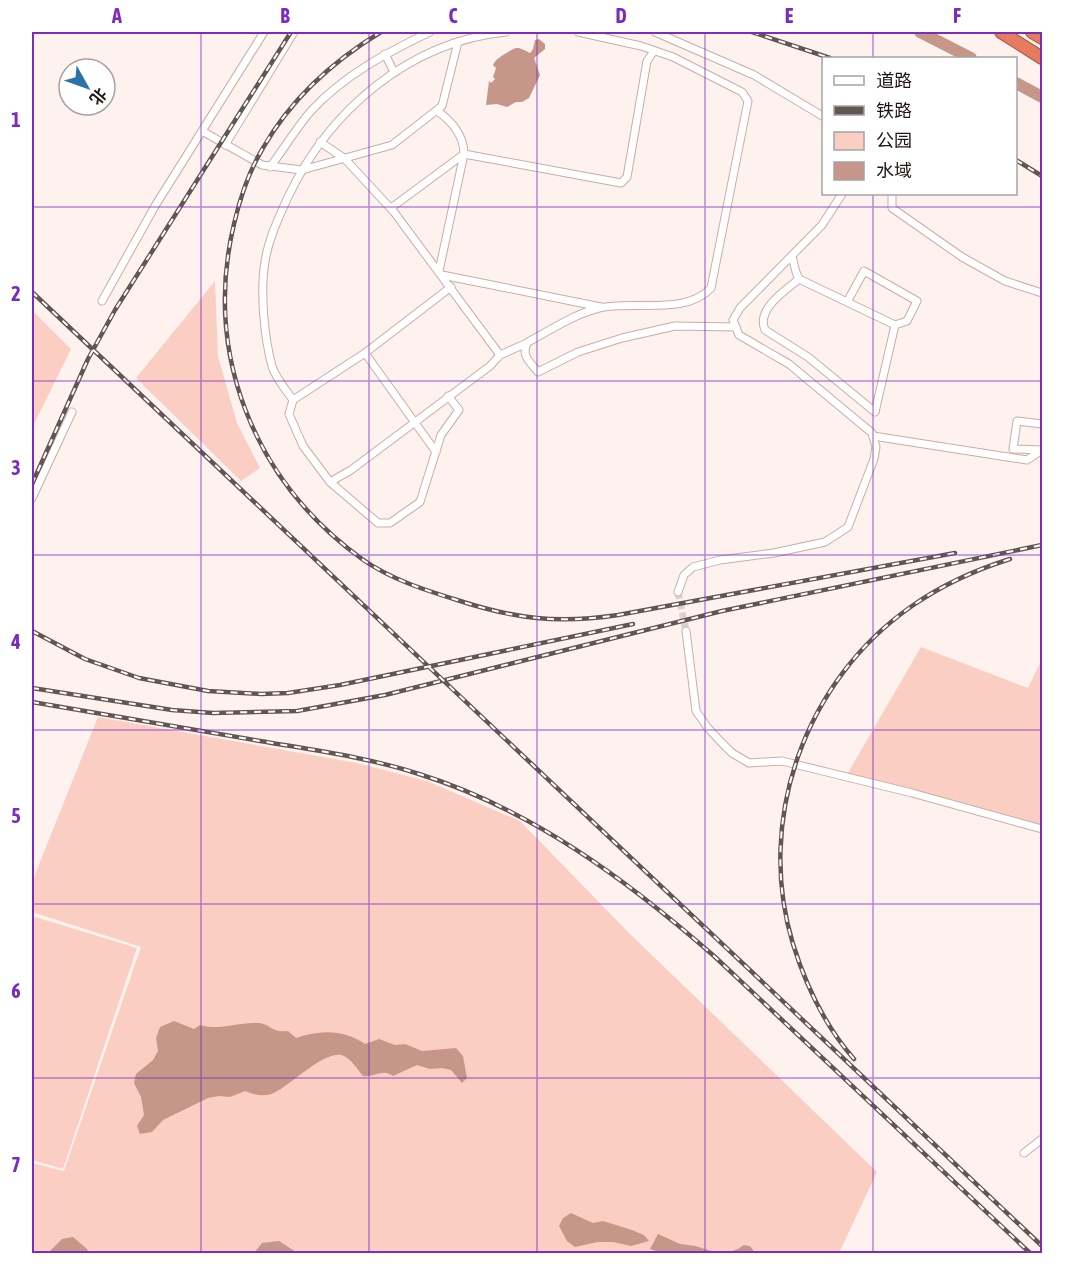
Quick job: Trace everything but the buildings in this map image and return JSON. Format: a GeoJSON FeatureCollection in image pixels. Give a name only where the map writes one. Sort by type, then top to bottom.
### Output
{"type":"FeatureCollection","features":[{"type":"Feature","properties":{"kind":"highway"},"geometry":{"type":"LineString","coordinates":[[1001,32],[1042,58]]}},
{"type":"Feature","properties":{"kind":"highway"},"geometry":{"type":"LineString","coordinates":[[1032,32],[1042,38]]}},
{"type":"Feature","properties":{"kind":"street"},"geometry":{"type":"LineString","coordinates":[[102,301],[155,206],[264,32]]}},
{"type":"Feature","properties":{"kind":"street"},"geometry":{"type":"LineString","coordinates":[[225,145],[294,32]]}},
{"type":"Feature","properties":{"kind":"street"},"geometry":{"type":"LineString","coordinates":[[270,167],[311,111],[337,87],[385,54],[430,32]]}},
{"type":"Feature","properties":{"kind":"street"},"geometry":{"type":"LineString","coordinates":[[293,400],[272,367],[263,315],[265,261],[277,220],[302,170],[320,142],[360,97],[394,72],[439,48],[484,34],[506,32]]}},
{"type":"Feature","properties":{"kind":"street"},"geometry":{"type":"LineString","coordinates":[[330,482],[351,470],[490,366],[500,355],[575,316],[602,308],[690,303],[704,296],[711,288],[748,101],[742,92],[673,57],[578,32]]}},
{"type":"Feature","properties":{"kind":"street"},"geometry":{"type":"LineString","coordinates":[[655,32],[754,75],[822,116]]}},
{"type":"Feature","properties":{"kind":"street"},"geometry":{"type":"LineString","coordinates":[[202,131],[262,165],[302,170],[392,145],[442,106],[458,42]]}},
{"type":"Feature","properties":{"kind":"street"},"geometry":{"type":"LineString","coordinates":[[673,57],[680,43]]}},
{"type":"Feature","properties":{"kind":"street"},"geometry":{"type":"LineString","coordinates":[[391,208],[464,154],[621,183],[627,177],[647,61],[654,51]]}},
{"type":"Feature","properties":{"kind":"street"},"geometry":{"type":"LineString","coordinates":[[385,54],[394,72]]}},
{"type":"Feature","properties":{"kind":"street"},"geometry":{"type":"LineString","coordinates":[[437,111],[446,117],[464,141],[464,154],[441,273]]}},
{"type":"Feature","properties":{"kind":"street"},"geometry":{"type":"LineString","coordinates":[[320,142],[344,158],[391,208],[500,355]]}},
{"type":"Feature","properties":{"kind":"street"},"geometry":{"type":"LineString","coordinates":[[678,592],[684,575],[693,567],[720,560],[774,553],[825,542],[848,527],[874,459],[876,447],[873,436],[841,406],[789,364],[739,335],[733,320],[740,308],[822,225],[841,195]]}},
{"type":"Feature","properties":{"kind":"street"},"geometry":{"type":"LineString","coordinates":[[892,195],[892,208],[962,257],[1005,281],[1042,293]]}},
{"type":"Feature","properties":{"kind":"street"},"geometry":{"type":"LineString","coordinates":[[792,256],[799,279],[847,302],[895,325],[907,321],[917,300],[864,271],[847,302]]}},
{"type":"Feature","properties":{"kind":"street"},"geometry":{"type":"LineString","coordinates":[[441,273],[602,308]]}},
{"type":"Feature","properties":{"kind":"street"},"geometry":{"type":"LineString","coordinates":[[799,279],[770,305],[764,316],[765,330],[808,357],[875,412],[895,325]]}},
{"type":"Feature","properties":{"kind":"street"},"geometry":{"type":"LineString","coordinates":[[448,396],[459,410],[441,435],[420,502],[390,523],[378,523],[330,482],[303,446],[289,414],[293,400],[365,353],[451,287]]}},
{"type":"Feature","properties":{"kind":"street"},"geometry":{"type":"LineString","coordinates":[[528,342],[524,349],[525,356],[538,372],[589,349],[622,338],[675,326],[736,327]]}},
{"type":"Feature","properties":{"kind":"street"},"geometry":{"type":"LineString","coordinates":[[365,353],[435,452]]}},
{"type":"Feature","properties":{"kind":"street"},"geometry":{"type":"LineString","coordinates":[[32,498],[72,412]]}},
{"type":"Feature","properties":{"kind":"street"},"geometry":{"type":"LineString","coordinates":[[1042,424],[1017,421],[1014,448],[1042,450]]}},
{"type":"Feature","properties":{"kind":"street"},"geometry":{"type":"LineString","coordinates":[[873,436],[1027,460],[1042,450]]}},
{"type":"Feature","properties":{"kind":"street"},"geometry":{"type":"LineString","coordinates":[[686,631],[696,711],[708,728],[732,753],[748,763],[782,761],[1042,829]]}},
{"type":"Feature","properties":{"kind":"street"},"geometry":{"type":"LineString","coordinates":[[1024,1153],[1042,1139]]}},
{"type":"Feature","properties":{"kind":"green space"},"geometry":{"type":"Polygon","coordinates":[[[215,281],[218,356],[237,423],[260,468],[241,481],[136,378],[215,281]]]}},
{"type":"Feature","properties":{"kind":"green space"},"geometry":{"type":"Polygon","coordinates":[[[32,310],[71,349],[32,428],[32,310]]]}},
{"type":"Feature","properties":{"kind":"green space"},"geometry":{"type":"Polygon","coordinates":[[[921,647],[1028,688],[1042,659],[1042,831],[845,778],[921,647]]]}},
{"type":"Feature","properties":{"kind":"green space"},"geometry":{"type":"Polygon","coordinates":[[[98,717],[357,763],[427,781],[520,821],[630,934],[877,1172],[839,1253],[32,1254],[32,1163],[64,1171],[141,947],[32,912],[32,882],[98,717]]]}},
{"type":"Feature","properties":{"kind":"green space"},"geometry":{"type":"Polygon","coordinates":[[[32,916],[137,948],[63,1169],[32,1160],[32,916]]]}},
{"type":"Feature","properties":{"kind":"water"},"geometry":{"type":"Polygon","coordinates":[[[539,39],[545,44],[545,49],[534,58],[540,75],[529,98],[507,107],[497,104],[486,105],[489,81],[491,83],[495,79],[493,77],[496,68],[493,65],[495,61],[516,48],[530,53],[535,40],[539,39]]]}},
{"type":"Feature","properties":{"kind":"water"},"geometry":{"type":"Polygon","coordinates":[[[174,1021],[194,1029],[200,1025],[221,1027],[261,1023],[278,1031],[288,1031],[296,1038],[314,1033],[331,1032],[357,1039],[365,1044],[379,1039],[395,1045],[405,1044],[422,1051],[456,1048],[463,1056],[467,1078],[462,1083],[451,1070],[430,1069],[417,1065],[393,1076],[382,1073],[363,1076],[344,1056],[336,1055],[318,1062],[271,1094],[261,1095],[245,1091],[230,1097],[208,1098],[163,1120],[152,1132],[140,1134],[137,1126],[144,1115],[141,1097],[134,1083],[136,1074],[153,1060],[158,1051],[156,1038],[160,1027],[174,1021]]]}},
{"type":"Feature","properties":{"kind":"water"},"geometry":{"type":"Polygon","coordinates":[[[571,1213],[593,1223],[603,1221],[632,1230],[644,1235],[649,1241],[631,1246],[613,1242],[598,1242],[575,1247],[567,1241],[559,1226],[563,1218],[571,1213]]]}},
{"type":"Feature","properties":{"kind":"water"},"geometry":{"type":"Polygon","coordinates":[[[658,1234],[680,1244],[716,1252],[733,1251],[744,1245],[750,1246],[755,1253],[663,1253],[650,1249],[658,1234]]]}},
{"type":"Feature","properties":{"kind":"water"},"geometry":{"type":"Polygon","coordinates":[[[73,1237],[89,1253],[48,1253],[62,1239],[73,1237]]]}},
{"type":"Feature","properties":{"kind":"water"},"geometry":{"type":"Polygon","coordinates":[[[279,1241],[296,1252],[303,1253],[254,1253],[262,1243],[279,1241]]]}},
{"type":"Feature","properties":{"kind":"waterway"},"geometry":{"type":"LineString","coordinates":[[920,32],[969,57]]}},
{"type":"Feature","properties":{"kind":"waterway"},"geometry":{"type":"LineString","coordinates":[[1017,84],[1042,97]]}},
{"type":"Feature","properties":{"kind":"tunnel"},"geometry":{"type":"LineString","coordinates":[[678,592],[686,631]]}},
{"type":"Feature","properties":{"kind":"railway"},"geometry":{"type":"LineString","coordinates":[[32,484],[88,359],[115,310],[291,32]]}},
{"type":"Feature","properties":{"kind":"railway"},"geometry":{"type":"LineString","coordinates":[[381,32],[346,55],[314,83],[286,113],[274,130],[253,166],[242,195],[234,224],[226,273],[226,320],[232,367],[246,411],[266,453],[292,492],[324,528],[362,559],[408,583],[498,612],[556,619],[618,615],[955,553]]}},
{"type":"Feature","properties":{"kind":"railway"},"geometry":{"type":"LineString","coordinates":[[752,32],[827,57]]}},
{"type":"Feature","properties":{"kind":"railway"},"geometry":{"type":"LineString","coordinates":[[1017,161],[1042,176]]}},
{"type":"Feature","properties":{"kind":"railway"},"geometry":{"type":"LineString","coordinates":[[32,292],[1042,1246]]}},
{"type":"Feature","properties":{"kind":"railway"},"geometry":{"type":"LineString","coordinates":[[32,688],[172,710],[213,713],[297,711],[385,695],[722,611],[1042,545]]}},
{"type":"Feature","properties":{"kind":"railway"},"geometry":{"type":"LineString","coordinates":[[854,1059],[825,1019],[810,990],[793,944],[783,897],[781,849],[786,802],[798,756],[817,713],[843,673],[875,637],[912,606],[935,591],[972,573],[1010,559]]}},
{"type":"Feature","properties":{"kind":"railway"},"geometry":{"type":"LineString","coordinates":[[32,631],[85,659],[139,678],[208,691],[261,694],[288,693],[340,685],[633,624]]}},
{"type":"Feature","properties":{"kind":"railway"},"geometry":{"type":"LineString","coordinates":[[32,702],[360,758],[419,774],[460,789],[539,827],[612,874],[714,956],[1031,1254]]}}]}
